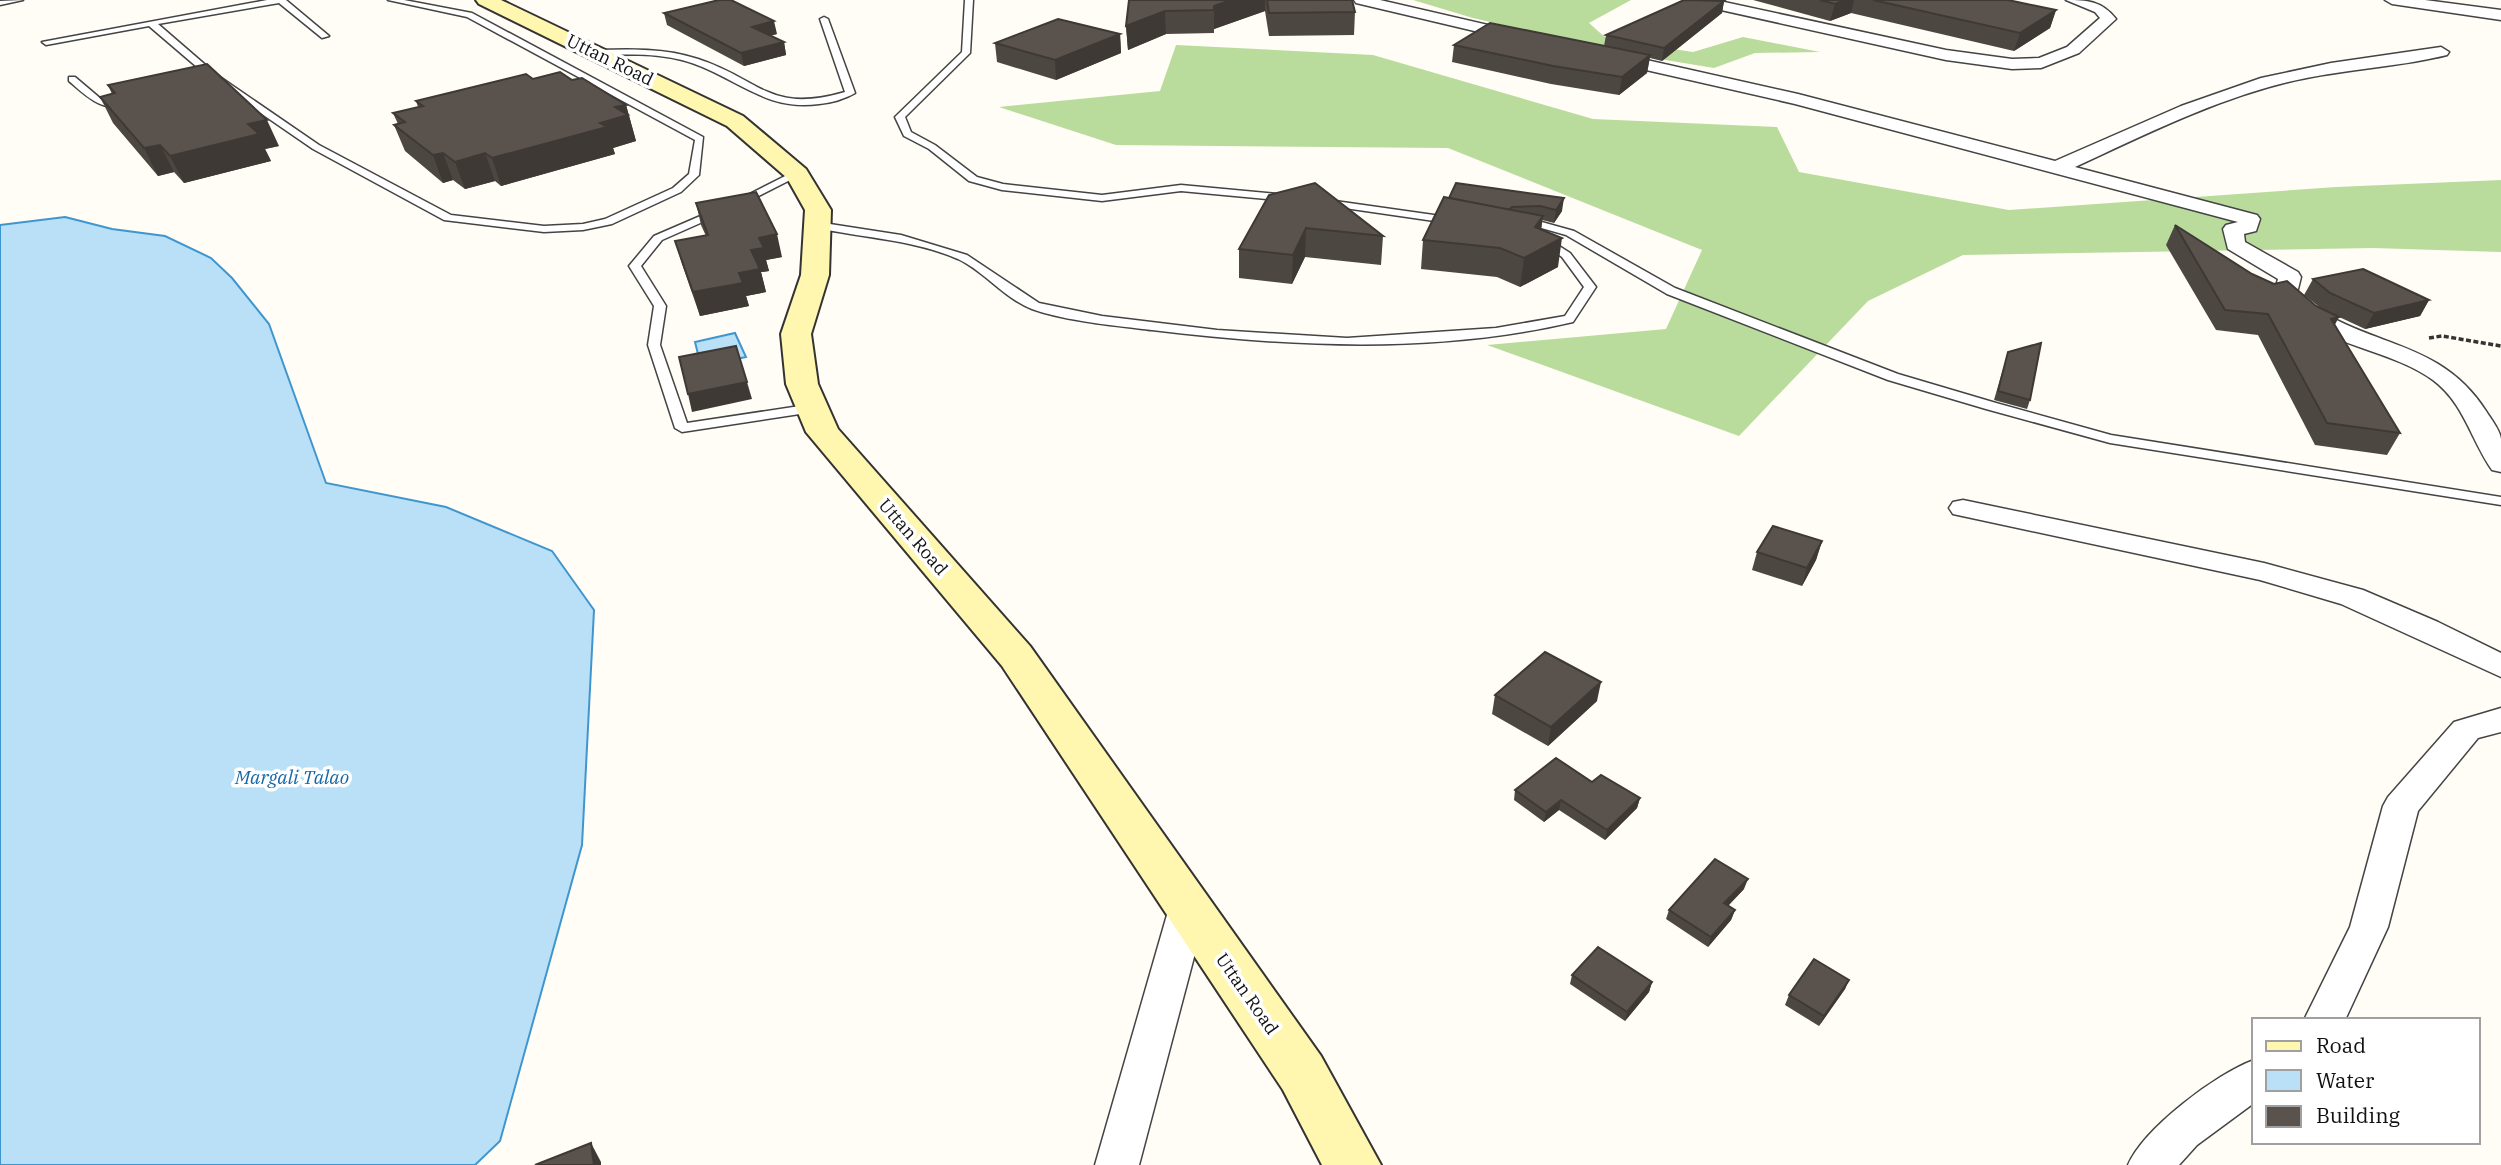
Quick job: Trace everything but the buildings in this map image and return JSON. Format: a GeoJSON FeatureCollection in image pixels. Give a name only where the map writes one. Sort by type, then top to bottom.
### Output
{"type":"FeatureCollection","features":[{"type":"Feature","properties":{"kind":"main road","name":"Uttan Road"},"geometry":{"type":"LineString","coordinates":[[480,5],[596,53],[735,121],[797,174],[818,210],[815,275],[796,334],[802,384],[823,432],[1016,656],[1302,1073],[1352,1165]]}},
{"type":"Feature","properties":{"kind":"street"},"geometry":{"type":"LineString","coordinates":[[1361,0],[1537,40]]}},
{"type":"Feature","properties":{"kind":"street"},"geometry":{"type":"LineString","coordinates":[[1694,0],[1946,55],[2012,64],[2041,63],[2073,50],[2108,19],[2099,9],[2073,0]]}},
{"type":"Feature","properties":{"kind":"street"},"geometry":{"type":"LineString","coordinates":[[2392,0],[2501,15]]}},
{"type":"Feature","properties":{"kind":"street"},"geometry":{"type":"LineString","coordinates":[[1589,52],[1798,99],[2250,219],[2249,227],[2233,229],[2235,245],[2290,277],[2285,294],[2298,309],[2328,326],[2380,346],[2441,375],[2468,401],[2501,464]]}},
{"type":"Feature","properties":{"kind":"street"},"geometry":{"type":"LineString","coordinates":[[2059,167],[2188,109],[2266,82],[2315,71],[2441,52]]}},
{"type":"Feature","properties":{"kind":"street"},"geometry":{"type":"LineString","coordinates":[[1964,508],[2264,572],[2352,597],[2427,629],[2501,666]]}},
{"type":"Feature","properties":{"kind":"street"},"geometry":{"type":"LineString","coordinates":[[2325,1018],[2369,927],[2402,806],[2466,730],[2501,720]]}},
{"type":"Feature","properties":{"kind":"street"},"geometry":{"type":"LineString","coordinates":[[1117,1165],[1188,908]]}},
{"type":"Feature","properties":{"kind":"street"},"geometry":{"type":"LineString","coordinates":[[2150,1165],[2182,1131],[2252,1080]]}},
{"type":"Feature","properties":{"kind":"lane"},"geometry":{"type":"LineString","coordinates":[[0,3],[19,0]]}},
{"type":"Feature","properties":{"kind":"lane"},"geometry":{"type":"LineString","coordinates":[[46,41],[280,0],[325,36]]}},
{"type":"Feature","properties":{"kind":"lane"},"geometry":{"type":"LineString","coordinates":[[151,23],[214,77],[316,147],[448,218],[544,229],[583,227],[608,222],[640,209],[677,190],[694,175],[700,139],[480,5],[392,0]]}},
{"type":"Feature","properties":{"kind":"lane"},"geometry":{"type":"LineString","coordinates":[[968,0],[966,52],[901,117],[907,134],[932,147],[973,179],[1002,187],[1102,198],[1181,188],[1303,200],[1472,224]]}},
{"type":"Feature","properties":{"kind":"lane"},"geometry":{"type":"LineString","coordinates":[[596,53],[663,53],[699,62],[786,104],[807,105],[850,93],[824,19]]}},
{"type":"Feature","properties":{"kind":"lane"},"geometry":{"type":"LineString","coordinates":[[202,81],[214,77]]}},
{"type":"Feature","properties":{"kind":"lane"},"geometry":{"type":"LineString","coordinates":[[72,79],[99,102],[131,102]]}},
{"type":"Feature","properties":{"kind":"lane"},"geometry":{"type":"LineString","coordinates":[[797,174],[658,238],[635,266],[660,306],[654,345],[682,428],[813,408]]}},
{"type":"Feature","properties":{"kind":"lane"},"geometry":{"type":"LineString","coordinates":[[817,225],[901,238],[963,257],[1035,306],[1048,309],[1102,320],[1217,334],[1347,342],[1496,332],[1569,319],[1590,287],[1566,255],[1543,239],[1510,228],[1538,224],[1570,233],[1671,291],[1893,377],[1990,406],[2110,439],[2501,501]]}},
{"type":"Feature","properties":{"kind":"green space"},"geometry":{"type":"Polygon","coordinates":[[[1413,0],[1631,0],[1589,23],[1607,39],[1693,52],[1743,37],[1820,52],[1755,53],[1714,68],[1623,53],[1473,18],[1413,0]]]}},
{"type":"Feature","properties":{"kind":"green space"},"geometry":{"type":"Polygon","coordinates":[[[1176,45],[1373,55],[1593,119],[1777,127],[1799,172],[2009,210],[2336,187],[2501,180],[2501,252],[2373,248],[1963,255],[1868,301],[1739,436],[1487,345],[1666,329],[1702,250],[1448,148],[1116,145],[999,107],[1160,91],[1176,45]]]}},
{"type":"Feature","properties":{"kind":"water","name":"Margali Talao"},"geometry":{"type":"Polygon","coordinates":[[[65,217],[112,229],[165,236],[211,258],[232,278],[269,324],[326,483],[446,507],[552,551],[594,610],[582,845],[500,1141],[475,1165],[0,1165],[0,225],[65,217]]]}},
{"type":"Feature","properties":{"kind":"water"},"geometry":{"type":"Polygon","coordinates":[[[735,333],[746,357],[701,366],[695,342],[735,333]]]}}]}
